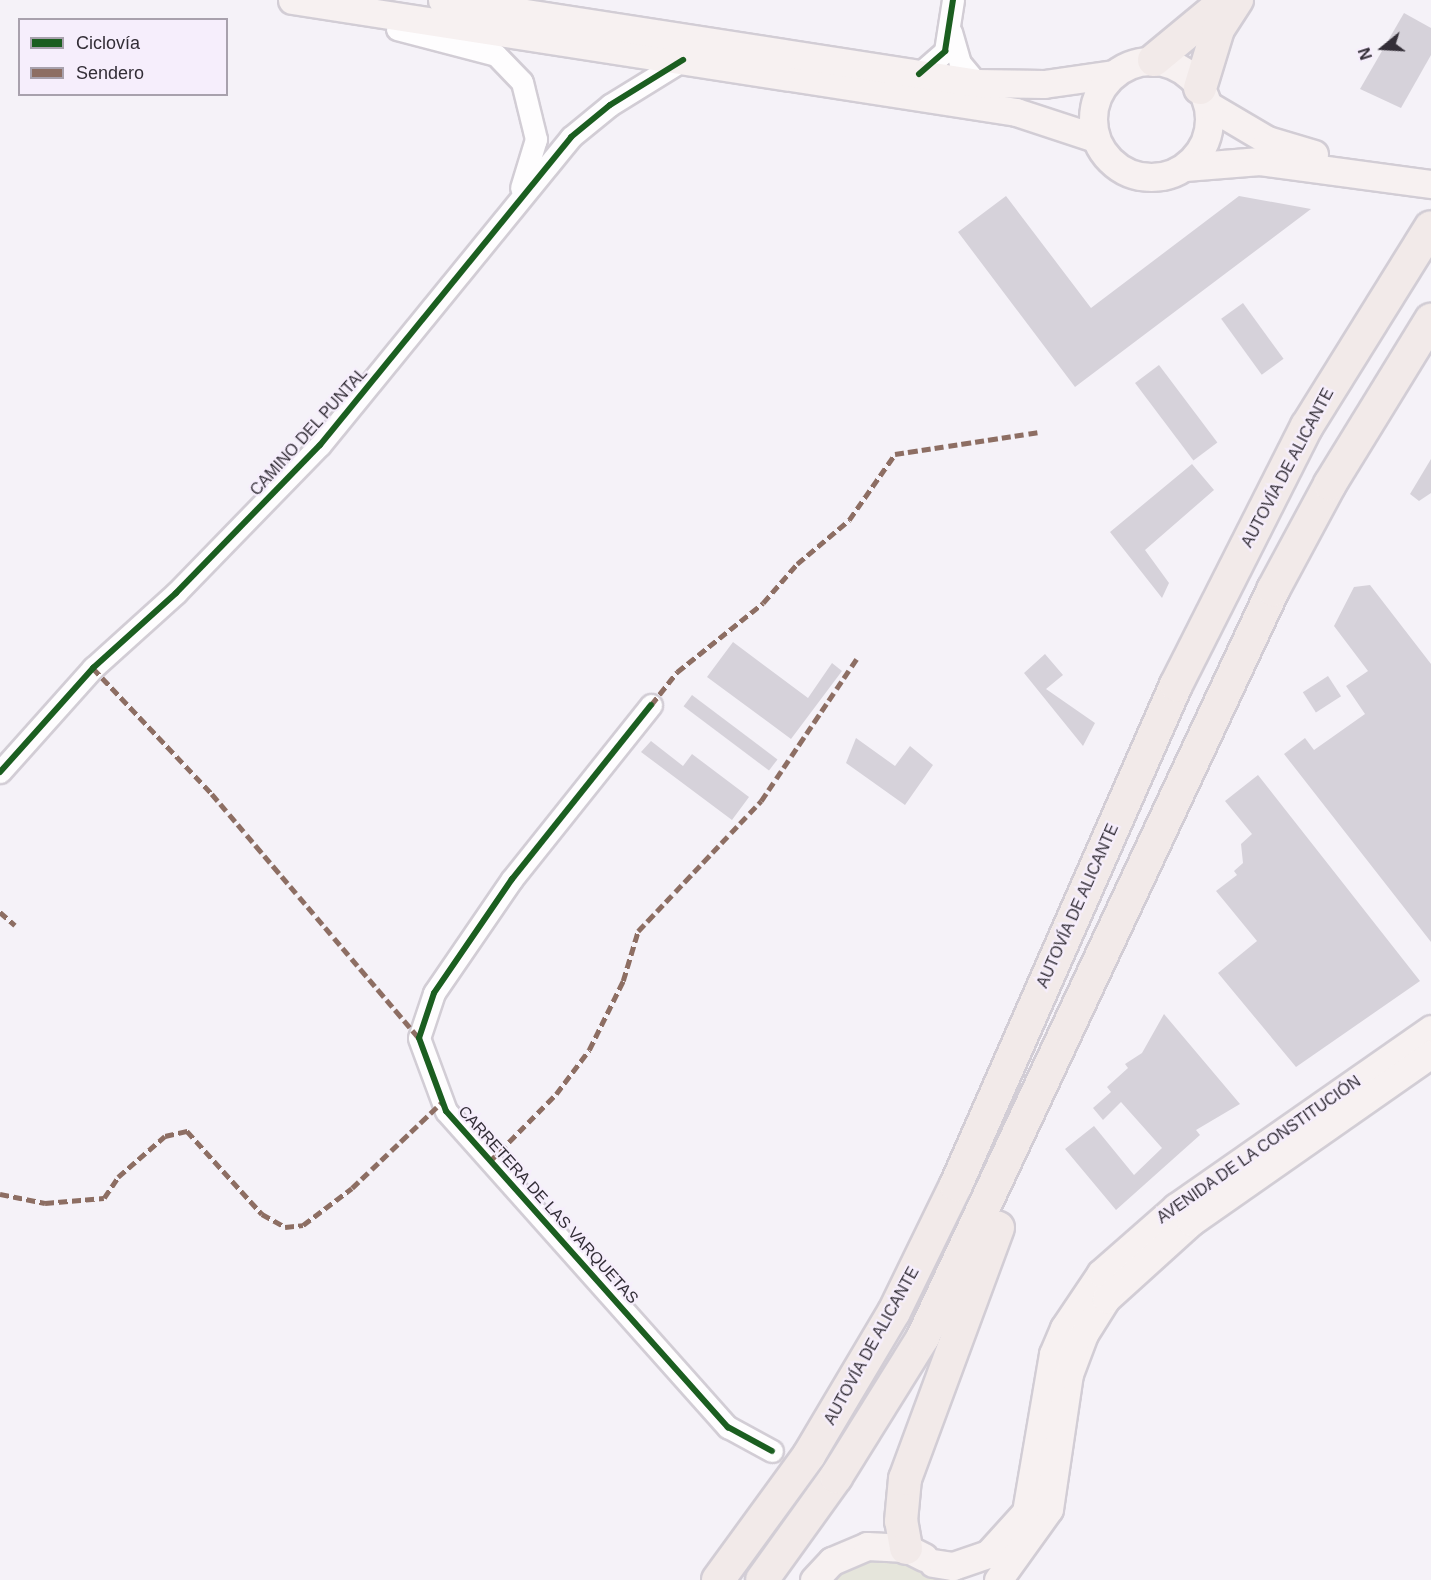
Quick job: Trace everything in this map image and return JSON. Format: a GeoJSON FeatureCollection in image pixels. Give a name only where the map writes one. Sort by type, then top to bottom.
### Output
{"type":"FeatureCollection","features":[{"type":"Feature","properties":{"kind":"highway"},"geometry":{"type":"LineString","coordinates":[[1154,60],[1226,0]]}},
{"type":"Feature","properties":{"kind":"highway"},"geometry":{"type":"LineString","coordinates":[[1204,96],[1218,29],[1237,0]]}},
{"type":"Feature","properties":{"kind":"highway","name":"AUTOVÍA DE ALICANTE"},"geometry":{"type":"LineString","coordinates":[[718,1580],[809,1455],[894,1312],[956,1185],[1176,685],[1307,426],[1431,227]]}},
{"type":"Feature","properties":{"kind":"highway"},"geometry":{"type":"LineString","coordinates":[[762,1580],[868,1428],[923,1337],[1035,1105],[1142,863],[1273,590],[1330,484],[1431,320]]}},
{"type":"Feature","properties":{"kind":"highway"},"geometry":{"type":"LineString","coordinates":[[906,1548],[901,1521],[905,1479],[1029,1151],[1035,1105]]}},
{"type":"Feature","properties":{"kind":"main road"},"geometry":{"type":"LineString","coordinates":[[292,0],[1016,112],[1095,138]]}},
{"type":"Feature","properties":{"kind":"main road"},"geometry":{"type":"LineString","coordinates":[[442,0],[976,83],[1044,84],[1113,74],[1154,60],[1188,74],[1204,96],[1267,140],[1323,157],[1431,173]]}},
{"type":"Feature","properties":{"kind":"main road"},"geometry":{"type":"LineString","coordinates":[[1113,74],[1094,103],[1095,138],[1110,160],[1133,175],[1169,175],[1185,167],[1260,161],[1431,184]]}},
{"type":"Feature","properties":{"kind":"main road"},"geometry":{"type":"LineString","coordinates":[[1185,167],[1206,139],[1204,96]]}},
{"type":"Feature","properties":{"kind":"main road","name":"AVENIDA DE LA CONSTITUCIÓN"},"geometry":{"type":"LineString","coordinates":[[941,1572],[988,1554],[1026,1512],[1053,1354],[1064,1328],[1101,1273],[1176,1207],[1431,1029]]}},
{"type":"Feature","properties":{"kind":"main road","name":"AVENIDA DE LA CONSTITUCIÓN"},"geometry":{"type":"LineString","coordinates":[[998,1580],[1049,1509],[1070,1374],[1084,1334],[1106,1299],[1191,1222],[1431,1054]]}},
{"type":"Feature","properties":{"kind":"main road"},"geometry":{"type":"LineString","coordinates":[[814,1580],[849,1551],[887,1545],[906,1548],[941,1572]]}},
{"type":"Feature","properties":{"kind":"street"},"geometry":{"type":"LineString","coordinates":[[919,74],[938,62],[951,31],[953,0]]}},
{"type":"Feature","properties":{"kind":"street","name":"CAMINO DEL PUNTAL"},"geometry":{"type":"LineString","coordinates":[[296,1],[341,19],[447,38],[496,55],[510,68],[530,98],[536,139],[532,163],[504,217]]}},
{"type":"Feature","properties":{"kind":"street"},"geometry":{"type":"LineString","coordinates":[[951,31],[960,63],[976,83]]}},
{"type":"Feature","properties":{"kind":"street","name":"CAMINO DEL PUNTAL"},"geometry":{"type":"LineString","coordinates":[[0,772],[93,668],[176,593],[320,444],[437,306],[504,217],[584,124],[682,60]]}},
{"type":"Feature","properties":{"kind":"street","name":"CARRETERA DE LAS VARQUETAS"},"geometry":{"type":"LineString","coordinates":[[651,705],[512,879],[434,993],[419,1038],[446,1111],[728,1427],[772,1451]]}},
{"type":"Feature","properties":{"kind":"shaded area"},"geometry":{"type":"Polygon","coordinates":[[[867,1546],[946,1576],[948,1580],[814,1580],[867,1546]]]}},
{"type":"Feature","properties":{"kind":"building"},"geometry":{"type":"Polygon","coordinates":[[[1404,13],[1431,28],[1431,55],[1401,108],[1360,89],[1404,13]]]}},
{"type":"Feature","properties":{"kind":"building"},"geometry":{"type":"Polygon","coordinates":[[[1006,196],[1091,308],[1239,196],[1311,209],[1075,387],[958,232],[1006,196]]]}},
{"type":"Feature","properties":{"kind":"building"},"geometry":{"type":"Polygon","coordinates":[[[1243,303],[1284,359],[1262,375],[1221,319],[1243,303]]]}},
{"type":"Feature","properties":{"kind":"building"},"geometry":{"type":"Polygon","coordinates":[[[1159,365],[1217,442],[1193,461],[1135,383],[1159,365]]]}},
{"type":"Feature","properties":{"kind":"building"},"geometry":{"type":"Polygon","coordinates":[[[1431,459],[1431,493],[1419,501],[1410,494],[1431,459]]]}},
{"type":"Feature","properties":{"kind":"building"},"geometry":{"type":"Polygon","coordinates":[[[1192,464],[1214,490],[1145,550],[1169,583],[1162,598],[1110,532],[1192,464]]]}},
{"type":"Feature","properties":{"kind":"building"},"geometry":{"type":"Polygon","coordinates":[[[1370,585],[1431,664],[1431,942],[1284,754],[1305,738],[1314,750],[1365,714],[1346,686],[1368,671],[1334,626],[1354,587],[1370,585]]]}},
{"type":"Feature","properties":{"kind":"building"},"geometry":{"type":"Polygon","coordinates":[[[733,642],[808,698],[832,663],[842,671],[791,739],[707,677],[733,642]]]}},
{"type":"Feature","properties":{"kind":"building"},"geometry":{"type":"Polygon","coordinates":[[[1045,654],[1063,675],[1046,689],[1095,723],[1083,746],[1024,673],[1045,654]]]}},
{"type":"Feature","properties":{"kind":"building"},"geometry":{"type":"Polygon","coordinates":[[[1328,676],[1341,696],[1316,712],[1303,692],[1328,676]]]}},
{"type":"Feature","properties":{"kind":"building"},"geometry":{"type":"Polygon","coordinates":[[[692,695],[777,759],[769,771],[684,706],[692,695]]]}},
{"type":"Feature","properties":{"kind":"building"},"geometry":{"type":"Polygon","coordinates":[[[856,738],[895,766],[910,746],[933,765],[905,805],[846,763],[856,738]]]}},
{"type":"Feature","properties":{"kind":"building"},"geometry":{"type":"Polygon","coordinates":[[[651,741],[683,766],[692,754],[749,797],[732,820],[641,752],[651,741]]]}},
{"type":"Feature","properties":{"kind":"building"},"geometry":{"type":"Polygon","coordinates":[[[1258,775],[1420,981],[1296,1067],[1218,973],[1257,941],[1216,891],[1237,875],[1234,871],[1243,863],[1241,844],[1252,834],[1225,801],[1258,775]]]}},
{"type":"Feature","properties":{"kind":"building"},"geometry":{"type":"Polygon","coordinates":[[[1164,1014],[1240,1104],[1196,1130],[1200,1135],[1116,1210],[1065,1149],[1094,1126],[1134,1175],[1162,1148],[1121,1102],[1103,1120],[1093,1108],[1111,1092],[1107,1087],[1128,1068],[1125,1064],[1142,1053],[1164,1014]]]}},
{"type":"Feature","properties":{"kind":"marked path"},"geometry":{"type":"LineString","coordinates":[[651,705],[677,672],[763,603],[797,564],[849,520],[895,454],[1039,432]]}},
{"type":"Feature","properties":{"kind":"marked path"},"geometry":{"type":"LineString","coordinates":[[490,1161],[556,1094],[589,1050],[623,981],[638,931],[761,801],[857,658]]}},
{"type":"Feature","properties":{"kind":"marked path"},"geometry":{"type":"LineString","coordinates":[[93,668],[212,794],[419,1038]]}},
{"type":"Feature","properties":{"kind":"marked path"},"geometry":{"type":"LineString","coordinates":[[0,912],[15,925]]}},
{"type":"Feature","properties":{"kind":"marked path"},"geometry":{"type":"LineString","coordinates":[[0,1194],[45,1203],[104,1198],[118,1177],[165,1136],[187,1131],[262,1214],[285,1227],[303,1225],[352,1188],[441,1103]]}},
{"type":"Feature","properties":{"kind":"cycle path"},"geometry":{"type":"LineString","coordinates":[[919,74],[945,51],[953,0]]}},
{"type":"Feature","properties":{"kind":"cycle path"},"geometry":{"type":"LineString","coordinates":[[0,772],[93,668],[176,593],[320,445],[571,137],[610,105],[683,60]]}},
{"type":"Feature","properties":{"kind":"cycle path"},"geometry":{"type":"LineString","coordinates":[[651,705],[512,879],[434,993],[419,1038],[446,1111],[728,1427],[772,1451]]}}]}
